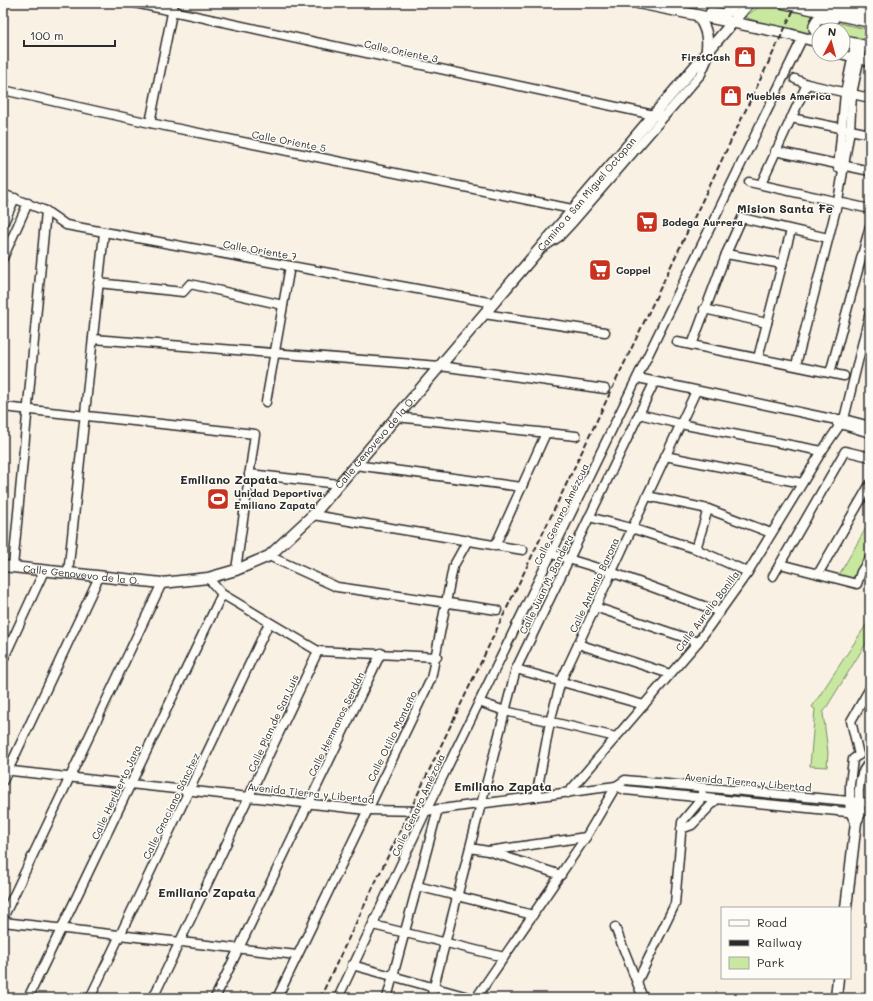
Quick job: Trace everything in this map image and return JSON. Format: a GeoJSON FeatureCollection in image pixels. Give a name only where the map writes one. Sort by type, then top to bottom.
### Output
{"type":"FeatureCollection","features":[{"type":"Feature","properties":{"kind":"main road"},"geometry":{"type":"LineString","coordinates":[[641,4],[662,4],[722,14],[731,10],[732,3]]}},
{"type":"Feature","properties":{"kind":"main road","name":"Camino a San Miguel Octopan"},"geometry":{"type":"LineString","coordinates":[[440,366],[537,252],[572,208],[658,116],[749,3]]}},
{"type":"Feature","properties":{"kind":"main road"},"geometry":{"type":"LineString","coordinates":[[783,3],[820,6],[870,22]]}},
{"type":"Feature","properties":{"kind":"main road"},"geometry":{"type":"LineString","coordinates":[[641,4],[810,40]]}},
{"type":"Feature","properties":{"kind":"main road"},"geometry":{"type":"LineString","coordinates":[[698,16],[704,25],[709,51]]}},
{"type":"Feature","properties":{"kind":"main road"},"geometry":{"type":"LineString","coordinates":[[815,22],[822,18],[843,22]]}},
{"type":"Feature","properties":{"kind":"main road"},"geometry":{"type":"LineString","coordinates":[[851,23],[870,27]]}},
{"type":"Feature","properties":{"kind":"main road"},"geometry":{"type":"LineString","coordinates":[[851,46],[861,53]]}},
{"type":"Feature","properties":{"kind":"main road"},"geometry":{"type":"LineString","coordinates":[[851,50],[861,53]]}},
{"type":"Feature","properties":{"kind":"main road","name":"Calle Genovevo de la O."},"geometry":{"type":"LineString","coordinates":[[8,567],[162,583],[208,578],[236,570],[269,556],[313,515],[440,366]]}},
{"type":"Feature","properties":{"kind":"main road"},"geometry":{"type":"LineString","coordinates":[[846,907],[856,816],[855,802]]}},
{"type":"Feature","properties":{"kind":"main road"},"geometry":{"type":"LineString","coordinates":[[836,998],[838,979]]}},
{"type":"Feature","properties":{"kind":"street","name":"Calle Oriente 3"},"geometry":{"type":"LineString","coordinates":[[135,3],[173,7],[658,116]]}},
{"type":"Feature","properties":{"kind":"street"},"geometry":{"type":"LineString","coordinates":[[820,6],[870,14]]}},
{"type":"Feature","properties":{"kind":"street"},"geometry":{"type":"LineString","coordinates":[[150,123],[173,7]]}},
{"type":"Feature","properties":{"kind":"street","name":"Calle Genaro Amézcua"},"geometry":{"type":"LineString","coordinates":[[338,998],[352,965],[373,925],[426,811],[638,378],[810,40]]}},
{"type":"Feature","properties":{"kind":"street"},"geometry":{"type":"LineString","coordinates":[[851,53],[861,53],[870,62]]}},
{"type":"Feature","properties":{"kind":"street"},"geometry":{"type":"LineString","coordinates":[[796,365],[825,237],[835,201],[846,129],[849,94],[861,53]]}},
{"type":"Feature","properties":{"kind":"street"},"geometry":{"type":"LineString","coordinates":[[795,79],[807,84],[870,98]]}},
{"type":"Feature","properties":{"kind":"street"},"geometry":{"type":"LineString","coordinates":[[761,184],[790,118],[807,84]]}},
{"type":"Feature","properties":{"kind":"street","name":"Calle Oriente 5"},"geometry":{"type":"LineString","coordinates":[[3,90],[150,123],[572,208]]}},
{"type":"Feature","properties":{"kind":"street"},"geometry":{"type":"LineString","coordinates":[[537,252],[564,232],[658,116]]}},
{"type":"Feature","properties":{"kind":"street"},"geometry":{"type":"LineString","coordinates":[[790,118],[870,134]]}},
{"type":"Feature","properties":{"kind":"street"},"geometry":{"type":"LineString","coordinates":[[775,151],[870,171]]}},
{"type":"Feature","properties":{"kind":"street"},"geometry":{"type":"LineString","coordinates":[[749,182],[870,209]]}},
{"type":"Feature","properties":{"kind":"street","name":"Calle Oriente 7"},"geometry":{"type":"LineString","coordinates":[[3,194],[46,210],[66,225],[494,302]]}},
{"type":"Feature","properties":{"kind":"street"},"geometry":{"type":"LineString","coordinates":[[3,224],[15,198]]}},
{"type":"Feature","properties":{"kind":"street"},"geometry":{"type":"LineString","coordinates":[[3,258],[28,203]]}},
{"type":"Feature","properties":{"kind":"street"},"geometry":{"type":"LineString","coordinates":[[8,567],[28,410],[46,210]]}},
{"type":"Feature","properties":{"kind":"street"},"geometry":{"type":"LineString","coordinates":[[692,345],[704,309],[742,218],[825,237]]}},
{"type":"Feature","properties":{"kind":"street"},"geometry":{"type":"LineString","coordinates":[[830,373],[870,226]]}},
{"type":"Feature","properties":{"kind":"street"},"geometry":{"type":"LineString","coordinates":[[758,358],[791,230]]}},
{"type":"Feature","properties":{"kind":"street"},"geometry":{"type":"LineString","coordinates":[[68,574],[104,232]]}},
{"type":"Feature","properties":{"kind":"street"},"geometry":{"type":"LineString","coordinates":[[726,254],[782,264]]}},
{"type":"Feature","properties":{"kind":"street"},"geometry":{"type":"LineString","coordinates":[[266,402],[290,266]]}},
{"type":"Feature","properties":{"kind":"street"},"geometry":{"type":"LineString","coordinates":[[98,284],[182,292],[190,284],[283,305]]}},
{"type":"Feature","properties":{"kind":"street"},"geometry":{"type":"LineString","coordinates":[[704,309],[767,322]]}},
{"type":"Feature","properties":{"kind":"street"},"geometry":{"type":"LineString","coordinates":[[842,422],[870,312]]}},
{"type":"Feature","properties":{"kind":"street"},"geometry":{"type":"LineString","coordinates":[[484,314],[606,332]]}},
{"type":"Feature","properties":{"kind":"street"},"geometry":{"type":"LineString","coordinates":[[93,339],[440,366],[605,389]]}},
{"type":"Feature","properties":{"kind":"street"},"geometry":{"type":"LineString","coordinates":[[677,342],[796,365],[844,376]]}},
{"type":"Feature","properties":{"kind":"street"},"geometry":{"type":"LineString","coordinates":[[638,378],[654,383],[832,419],[870,433]]}},
{"type":"Feature","properties":{"kind":"street","name":"Calle Juan M. Bandera"},"geometry":{"type":"LineString","coordinates":[[431,998],[516,669],[654,383]]}},
{"type":"Feature","properties":{"kind":"street","name":"Calle Antonio Barona"},"geometry":{"type":"LineString","coordinates":[[536,797],[550,722],[561,682],[696,391]]}},
{"type":"Feature","properties":{"kind":"street"},"geometry":{"type":"LineString","coordinates":[[3,407],[255,434],[236,570]]}},
{"type":"Feature","properties":{"kind":"street"},"geometry":{"type":"LineString","coordinates":[[639,414],[680,424],[822,451]]}},
{"type":"Feature","properties":{"kind":"street"},"geometry":{"type":"LineString","coordinates":[[396,417],[576,436]]}},
{"type":"Feature","properties":{"kind":"street"},"geometry":{"type":"LineString","coordinates":[[842,422],[870,426]]}},
{"type":"Feature","properties":{"kind":"street","name":"Calle Aurelio Bonilla"},"geometry":{"type":"LineString","coordinates":[[568,793],[698,642],[748,572],[822,451],[842,422]]}},
{"type":"Feature","properties":{"kind":"street"},"geometry":{"type":"LineString","coordinates":[[495,546],[546,433]]}},
{"type":"Feature","properties":{"kind":"street"},"geometry":{"type":"LineString","coordinates":[[774,576],[845,451],[870,458]]}},
{"type":"Feature","properties":{"kind":"street"},"geometry":{"type":"LineString","coordinates":[[665,456],[802,483]]}},
{"type":"Feature","properties":{"kind":"street"},"geometry":{"type":"LineString","coordinates":[[355,466],[522,487]]}},
{"type":"Feature","properties":{"kind":"street"},"geometry":{"type":"LineString","coordinates":[[249,474],[339,484]]}},
{"type":"Feature","properties":{"kind":"street"},"geometry":{"type":"LineString","coordinates":[[818,574],[870,484]]}},
{"type":"Feature","properties":{"kind":"street"},"geometry":{"type":"LineString","coordinates":[[647,496],[708,509],[772,533]]}},
{"type":"Feature","properties":{"kind":"street"},"geometry":{"type":"LineString","coordinates":[[696,549],[708,509]]}},
{"type":"Feature","properties":{"kind":"street"},"geometry":{"type":"LineString","coordinates":[[313,515],[523,550]]}},
{"type":"Feature","properties":{"kind":"street"},"geometry":{"type":"LineString","coordinates":[[589,517],[632,528],[696,549],[748,572]]}},
{"type":"Feature","properties":{"kind":"street","name":"Calle Otilio Montaño"},"geometry":{"type":"LineString","coordinates":[[277,998],[431,680],[437,657],[454,568],[468,540]]}},
{"type":"Feature","properties":{"kind":"street"},"geometry":{"type":"LineString","coordinates":[[552,554],[611,572],[720,612]]}},
{"type":"Feature","properties":{"kind":"street"},"geometry":{"type":"LineString","coordinates":[[269,556],[337,587],[497,610]]}},
{"type":"Feature","properties":{"kind":"street"},"geometry":{"type":"LineString","coordinates":[[780,564],[857,584],[861,572],[870,558]]}},
{"type":"Feature","properties":{"kind":"street"},"geometry":{"type":"LineString","coordinates":[[3,660],[44,571]]}},
{"type":"Feature","properties":{"kind":"street"},"geometry":{"type":"LineString","coordinates":[[3,781],[6,770],[99,577]]}},
{"type":"Feature","properties":{"kind":"street"},"geometry":{"type":"LineString","coordinates":[[208,578],[222,594],[318,651],[437,657]]}},
{"type":"Feature","properties":{"kind":"street"},"geometry":{"type":"LineString","coordinates":[[3,918],[162,583]]}},
{"type":"Feature","properties":{"kind":"street","name":"Calle Heriberto Jara"},"geometry":{"type":"LineString","coordinates":[[28,998],[222,594]]}},
{"type":"Feature","properties":{"kind":"street"},"geometry":{"type":"LineString","coordinates":[[595,607],[698,642]]}},
{"type":"Feature","properties":{"kind":"street","name":"Calle Graciano Sánchez"},"geometry":{"type":"LineString","coordinates":[[90,998],[269,623]]}},
{"type":"Feature","properties":{"kind":"street"},"geometry":{"type":"LineString","coordinates":[[578,644],[670,674]]}},
{"type":"Feature","properties":{"kind":"street","name":"Calle Plan de San Luis"},"geometry":{"type":"LineString","coordinates":[[153,998],[250,797],[318,651]]}},
{"type":"Feature","properties":{"kind":"street","name":"Calle Hermanos Serdán"},"geometry":{"type":"LineString","coordinates":[[215,998],[381,653]]}},
{"type":"Feature","properties":{"kind":"street"},"geometry":{"type":"LineString","coordinates":[[516,669],[644,705]]}},
{"type":"Feature","properties":{"kind":"street"},"geometry":{"type":"LineString","coordinates":[[859,754],[851,721],[870,688]]}},
{"type":"Feature","properties":{"kind":"street"},"geometry":{"type":"LineString","coordinates":[[479,702],[505,711],[616,737]]}},
{"type":"Feature","properties":{"kind":"street"},"geometry":{"type":"LineString","coordinates":[[855,802],[867,766],[866,757],[859,754]]}},
{"type":"Feature","properties":{"kind":"street"},"geometry":{"type":"LineString","coordinates":[[855,802],[850,784],[853,759],[859,754]]}},
{"type":"Feature","properties":{"kind":"street"},"geometry":{"type":"LineString","coordinates":[[853,766],[858,770],[867,766]]}},
{"type":"Feature","properties":{"kind":"street","name":"Avenida Tierra y Libertad"},"geometry":{"type":"LineString","coordinates":[[6,770],[367,810],[426,811],[616,786],[625,780],[870,803]]}},
{"type":"Feature","properties":{"kind":"street"},"geometry":{"type":"LineString","coordinates":[[476,998],[561,875],[586,837],[616,786],[625,790],[785,805],[856,816]]}},
{"type":"Feature","properties":{"kind":"street"},"geometry":{"type":"LineString","coordinates":[[637,982],[675,904],[682,822],[702,798],[702,788]]}},
{"type":"Feature","properties":{"kind":"street"},"geometry":{"type":"LineString","coordinates":[[734,790],[734,800]]}},
{"type":"Feature","properties":{"kind":"street"},"geometry":{"type":"LineString","coordinates":[[785,805],[786,795]]}},
{"type":"Feature","properties":{"kind":"street"},"geometry":{"type":"LineString","coordinates":[[681,829],[692,825],[717,799]]}},
{"type":"Feature","properties":{"kind":"street"},"geometry":{"type":"LineString","coordinates":[[387,998],[438,809]]}},
{"type":"Feature","properties":{"kind":"street"},"geometry":{"type":"LineString","coordinates":[[488,851],[586,837]]}},
{"type":"Feature","properties":{"kind":"street"},"geometry":{"type":"LineString","coordinates":[[470,848],[488,851],[561,875]]}},
{"type":"Feature","properties":{"kind":"street"},"geometry":{"type":"LineString","coordinates":[[417,886],[533,915]]}},
{"type":"Feature","properties":{"kind":"street"},"geometry":{"type":"LineString","coordinates":[[3,922],[297,955]]}},
{"type":"Feature","properties":{"kind":"street"},"geometry":{"type":"LineString","coordinates":[[373,925],[504,957]]}},
{"type":"Feature","properties":{"kind":"street"},"geometry":{"type":"LineString","coordinates":[[615,927],[643,998]]}},
{"type":"Feature","properties":{"kind":"street"},"geometry":{"type":"LineString","coordinates":[[352,965],[472,998]]}},
{"type":"Feature","properties":{"kind":"green space"},"geometry":{"type":"Polygon","coordinates":[[[763,4],[812,14],[811,36],[759,25],[756,21],[747,18],[747,15],[763,4]]]}},
{"type":"Feature","properties":{"kind":"green space"},"geometry":{"type":"Polygon","coordinates":[[[827,20],[836,22],[822,22],[827,20]]]}},
{"type":"Feature","properties":{"kind":"green space"},"geometry":{"type":"Polygon","coordinates":[[[851,26],[870,30],[870,45],[851,41],[851,26]]]}},
{"type":"Feature","properties":{"kind":"green space"},"geometry":{"type":"Polygon","coordinates":[[[870,521],[870,552],[852,579],[839,575],[870,521]]]}},
{"type":"Feature","properties":{"kind":"green space"},"geometry":{"type":"Polygon","coordinates":[[[870,619],[870,637],[823,713],[828,752],[827,767],[810,766],[815,709],[812,707],[870,619]]]}},
{"type":"Feature","properties":{"kind":"railway"},"geometry":{"type":"LineString","coordinates":[[320,998],[797,3]]}},
{"type":"Feature","properties":{"kind":"place","name":"FirstCash"},"geometry":{"type":"Point","coordinates":[745,57]}},
{"type":"Feature","properties":{"kind":"place","name":"Muebles America"},"geometry":{"type":"Point","coordinates":[731,96]}},
{"type":"Feature","properties":{"kind":"place","name":"Bodega Aurrera"},"geometry":{"type":"Point","coordinates":[647,222]}},
{"type":"Feature","properties":{"kind":"place","name":"Coppel"},"geometry":{"type":"Point","coordinates":[600,270]}},
{"type":"Feature","properties":{"kind":"place","name":"Unidad Deportiva Emiliano Zapata"},"geometry":{"type":"Point","coordinates":[218,499]}},
{"type":"Feature","properties":{"kind":"district","name":"Mision Santa Fe"},"geometry":{"type":"Point","coordinates":[785,208]}},
{"type":"Feature","properties":{"kind":"district","name":"Emiliano Zapata"},"geometry":{"type":"Point","coordinates":[229,479]}},
{"type":"Feature","properties":{"kind":"district","name":"Emiliano Zapata"},"geometry":{"type":"Point","coordinates":[503,786]}},
{"type":"Feature","properties":{"kind":"district","name":"Emiliano Zapata"},"geometry":{"type":"Point","coordinates":[207,892]}}]}
